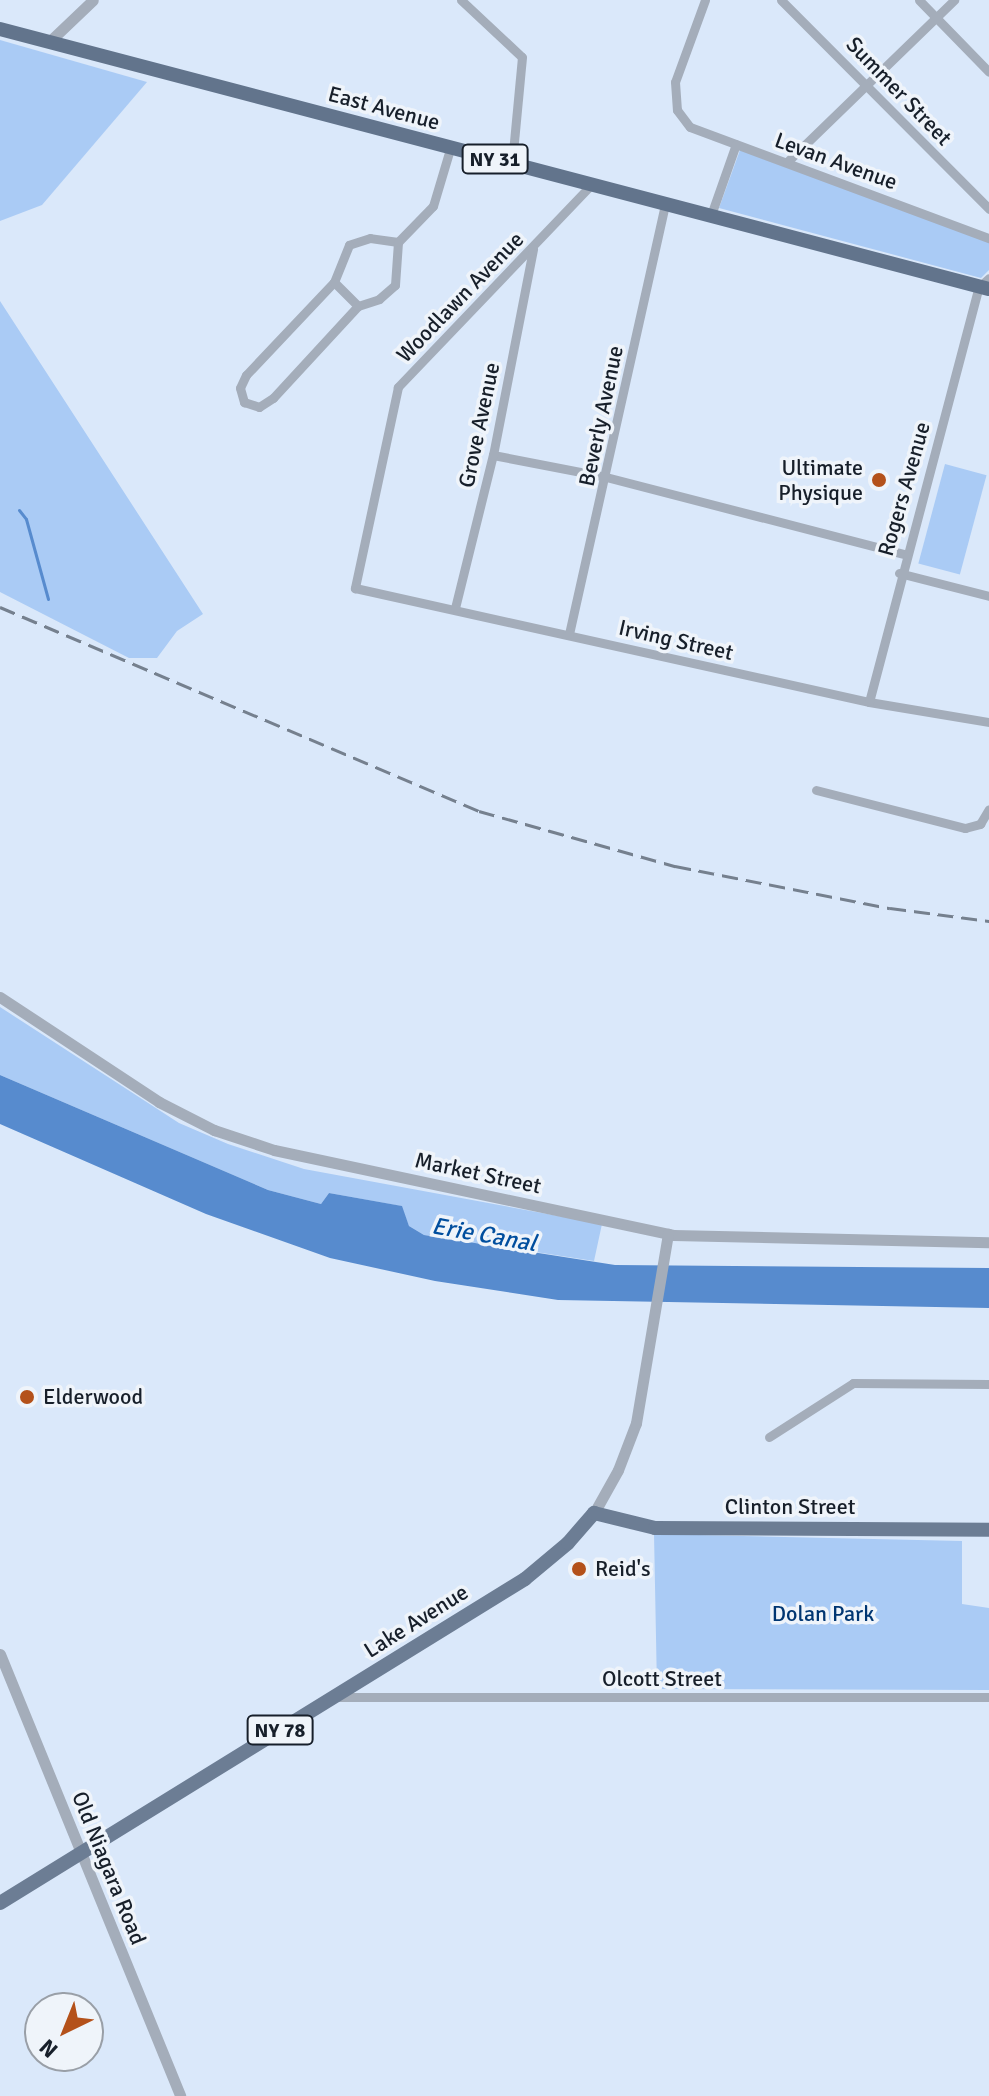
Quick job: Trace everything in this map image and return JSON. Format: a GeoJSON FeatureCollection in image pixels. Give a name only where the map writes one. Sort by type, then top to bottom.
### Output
{"type":"FeatureCollection","features":[{"type":"Feature","properties":{"kind":"highway","name":"East Avenue"},"geometry":{"type":"LineString","coordinates":[[0,29],[512,163],[589,187],[986,285]]}},
{"type":"Feature","properties":{"kind":"main road","name":"Clinton Street"},"geometry":{"type":"LineString","coordinates":[[594,1513],[655,1528],[989,1530]]}},
{"type":"Feature","properties":{"kind":"main road","name":"Lake Avenue"},"geometry":{"type":"LineString","coordinates":[[0,1903],[540,1569],[594,1513]]}},
{"type":"Feature","properties":{"kind":"street"},"geometry":{"type":"LineString","coordinates":[[50,41],[93,0]]}},
{"type":"Feature","properties":{"kind":"street"},"geometry":{"type":"LineString","coordinates":[[461,0],[522,57],[512,163]]}},
{"type":"Feature","properties":{"kind":"street","name":"Levan Avenue"},"geometry":{"type":"LineString","coordinates":[[705,0],[675,82],[677,110],[690,127],[989,238]]}},
{"type":"Feature","properties":{"kind":"street","name":"Summer Street"},"geometry":{"type":"LineString","coordinates":[[781,0],[868,83],[989,209]]}},
{"type":"Feature","properties":{"kind":"street"},"geometry":{"type":"LineString","coordinates":[[919,0],[989,72]]}},
{"type":"Feature","properties":{"kind":"street"},"geometry":{"type":"LineString","coordinates":[[787,162],[954,0]]}},
{"type":"Feature","properties":{"kind":"street"},"geometry":{"type":"LineString","coordinates":[[711,215],[736,144]]}},
{"type":"Feature","properties":{"kind":"street"},"geometry":{"type":"LineString","coordinates":[[398,242],[370,238],[349,245],[334,282],[246,375],[240,388],[244,402],[259,407],[273,398],[358,306],[379,299],[395,285],[398,242],[433,206],[450,149]]}},
{"type":"Feature","properties":{"kind":"street","name":"Woodlawn Avenue"},"geometry":{"type":"LineString","coordinates":[[355,588],[398,387],[589,187]]}},
{"type":"Feature","properties":{"kind":"street","name":"Beverly Avenue"},"geometry":{"type":"LineString","coordinates":[[569,634],[665,205]]}},
{"type":"Feature","properties":{"kind":"street","name":"Grove Avenue"},"geometry":{"type":"LineString","coordinates":[[455,608],[493,455],[533,249]]}},
{"type":"Feature","properties":{"kind":"street"},"geometry":{"type":"LineString","coordinates":[[334,282],[358,306]]}},
{"type":"Feature","properties":{"kind":"street","name":"Rogers Avenue"},"geometry":{"type":"LineString","coordinates":[[869,702],[904,554],[986,285]]}},
{"type":"Feature","properties":{"kind":"street"},"geometry":{"type":"LineString","coordinates":[[493,455],[606,477],[904,554]]}},
{"type":"Feature","properties":{"kind":"street"},"geometry":{"type":"LineString","coordinates":[[899,573],[989,596]]}},
{"type":"Feature","properties":{"kind":"street","name":"Irving Street"},"geometry":{"type":"LineString","coordinates":[[355,588],[869,702],[989,722]]}},
{"type":"Feature","properties":{"kind":"street"},"geometry":{"type":"LineString","coordinates":[[816,790],[965,828],[980,824],[989,809]]}},
{"type":"Feature","properties":{"kind":"street","name":"Market Street"},"geometry":{"type":"LineString","coordinates":[[0,997],[90,1060],[214,1130],[274,1150],[668,1234],[726,1240],[989,1242]]}},
{"type":"Feature","properties":{"kind":"street","name":"Lake Avenue"},"geometry":{"type":"LineString","coordinates":[[594,1513],[629,1445],[668,1234]]}},
{"type":"Feature","properties":{"kind":"street"},"geometry":{"type":"LineString","coordinates":[[769,1437],[853,1383],[989,1384]]}},
{"type":"Feature","properties":{"kind":"street","name":"Old Niagara Road"},"geometry":{"type":"LineString","coordinates":[[0,1654],[180,2096]]}},
{"type":"Feature","properties":{"kind":"street","name":"Olcott Street"},"geometry":{"type":"LineString","coordinates":[[336,1697],[989,1697]]}},
{"type":"Feature","properties":{"kind":"green space"},"geometry":{"type":"Polygon","coordinates":[[[0,40],[147,82],[42,205],[0,221],[0,40]]]}},
{"type":"Feature","properties":{"kind":"green space"},"geometry":{"type":"Polygon","coordinates":[[[740,150],[989,242],[989,270],[981,278],[719,208],[740,150]]]}},
{"type":"Feature","properties":{"kind":"green space"},"geometry":{"type":"Polygon","coordinates":[[[0,301],[203,614],[177,631],[157,658],[129,658],[0,592],[0,301]]]}},
{"type":"Feature","properties":{"kind":"green space"},"geometry":{"type":"Polygon","coordinates":[[[945,464],[987,475],[960,575],[918,563],[945,464]]]}},
{"type":"Feature","properties":{"kind":"green space"},"geometry":{"type":"Polygon","coordinates":[[[0,1007],[179,1123],[228,1144],[304,1169],[602,1224],[594,1261],[424,1235],[409,1226],[401,1206],[329,1193],[321,1204],[268,1190],[0,1075],[0,1007]]]}},
{"type":"Feature","properties":{"kind":"green space","name":"Dolan Park"},"geometry":{"type":"Polygon","coordinates":[[[654,1534],[962,1541],[962,1604],[989,1608],[989,1690],[657,1689],[654,1534]]]}},
{"type":"Feature","properties":{"kind":"shaded area"},"geometry":{"type":"Polygon","coordinates":[[[0,1075],[268,1190],[321,1204],[329,1193],[402,1206],[409,1226],[424,1235],[615,1265],[989,1268],[989,1308],[558,1300],[435,1281],[330,1258],[206,1214],[0,1124],[0,1075]]]}},
{"type":"Feature","properties":{"kind":"waterway"},"geometry":{"type":"LineString","coordinates":[[19,510],[26,519],[48,599]]}},
{"type":"Feature","properties":{"kind":"railway"},"geometry":{"type":"LineString","coordinates":[[0,607],[479,811],[675,866],[890,908],[989,921]]}},
{"type":"Feature","properties":{"kind":"place","name":"Ultimate Physique"},"geometry":{"type":"Point","coordinates":[879,480]}},
{"type":"Feature","properties":{"kind":"place","name":"Elderwood"},"geometry":{"type":"Point","coordinates":[27,1397]}},
{"type":"Feature","properties":{"kind":"place","name":"Reid's"},"geometry":{"type":"Point","coordinates":[579,1569]}},
{"type":"Feature","properties":{"kind":"water label","name":"Erie Canal"},"geometry":{"type":"Point","coordinates":[484,1235]}}]}
